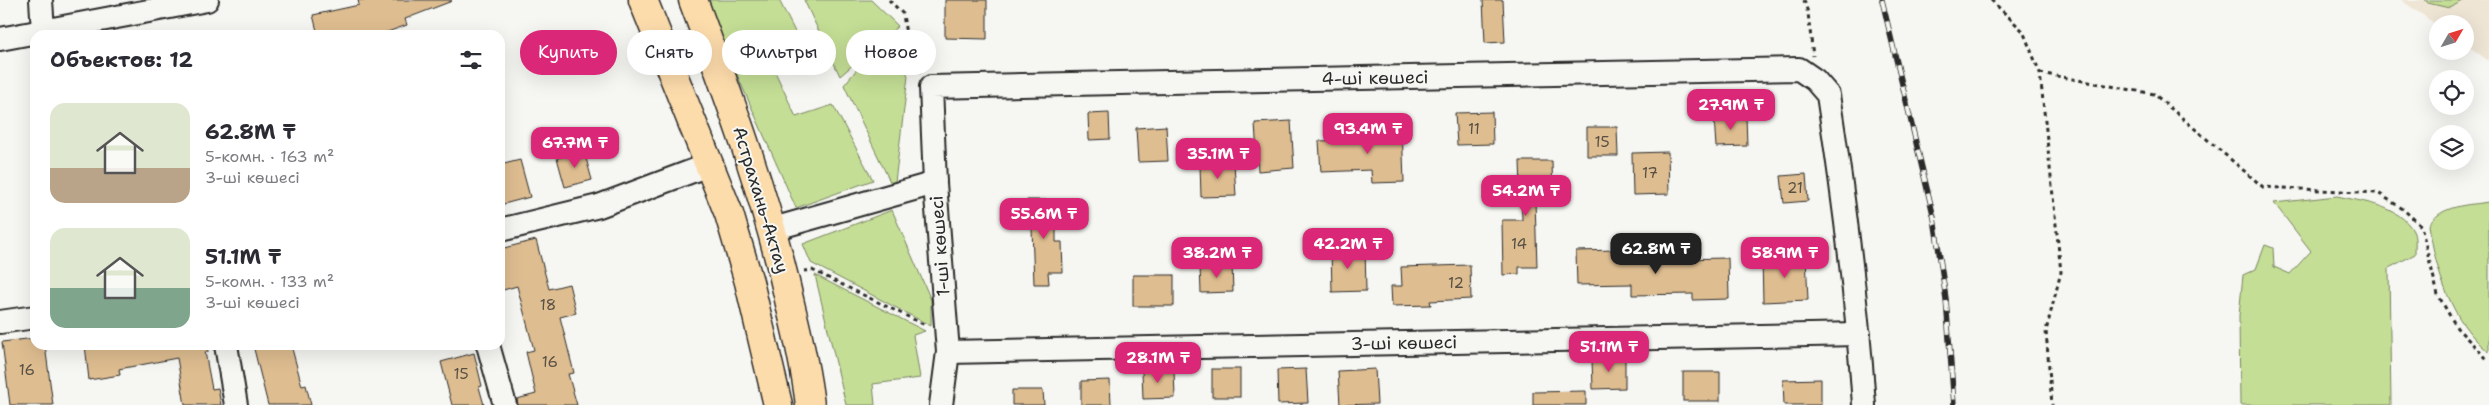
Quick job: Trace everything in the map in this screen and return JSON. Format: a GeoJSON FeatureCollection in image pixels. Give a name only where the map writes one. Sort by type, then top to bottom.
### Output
{"type":"FeatureCollection","features":[{"type":"Feature","properties":{"kind":"highway"},"geometry":{"type":"LineString","coordinates":[[643,0],[711,164],[729,214],[749,282],[778,405]]}},
{"type":"Feature","properties":{"kind":"highway","name":"Астрахань-Актау"},"geometry":{"type":"LineString","coordinates":[[693,0],[750,156],[773,229],[806,375],[810,405]]}},
{"type":"Feature","properties":{"kind":"street"},"geometry":{"type":"LineString","coordinates":[[41,0],[44,30]]}},
{"type":"Feature","properties":{"kind":"street"},"geometry":{"type":"LineString","coordinates":[[49,30],[206,0]]}},
{"type":"Feature","properties":{"kind":"street"},"geometry":{"type":"LineString","coordinates":[[0,39],[30,34]]}},
{"type":"Feature","properties":{"kind":"street","name":"4-шi көшесі"},"geometry":{"type":"LineString","coordinates":[[931,87],[1800,69],[1815,80]]}},
{"type":"Feature","properties":{"kind":"street"},"geometry":{"type":"LineString","coordinates":[[1815,80],[1828,95],[1846,214],[1859,334],[1864,405]]}},
{"type":"Feature","properties":{"kind":"street","name":"1-шi көшесі"},"geometry":{"type":"LineString","coordinates":[[931,87],[947,344],[941,405]]}},
{"type":"Feature","properties":{"kind":"street"},"geometry":{"type":"LineString","coordinates":[[505,229],[600,206],[711,164]]}},
{"type":"Feature","properties":{"kind":"street"},"geometry":{"type":"LineString","coordinates":[[773,229],[936,183]]}},
{"type":"Feature","properties":{"kind":"street"},"geometry":{"type":"LineString","coordinates":[[0,322],[30,318]]}},
{"type":"Feature","properties":{"kind":"street","name":"3-шi көшесі"},"geometry":{"type":"LineString","coordinates":[[947,344],[1859,334]]}},
{"type":"Feature","properties":{"kind":"street"},"geometry":{"type":"LineString","coordinates":[[227,350],[236,405]]}},
{"type":"Feature","properties":{"kind":"street"},"geometry":{"type":"LineString","coordinates":[[489,350],[505,405]]}},
{"type":"Feature","properties":{"kind":"path"},"geometry":{"type":"LineString","coordinates":[[889,0],[903,14],[909,56],[931,87]]}},
{"type":"Feature","properties":{"kind":"path"},"geometry":{"type":"LineString","coordinates":[[1804,0],[1808,12],[1815,80]]}},
{"type":"Feature","properties":{"kind":"path"},"geometry":{"type":"LineString","coordinates":[[1991,0],[2022,32],[2040,73],[2061,272],[2046,331],[2052,405]]}},
{"type":"Feature","properties":{"kind":"path"},"geometry":{"type":"LineString","coordinates":[[2040,73],[2154,94],[2263,187],[2378,194],[2403,209],[2421,226],[2438,295],[2457,328],[2489,361]]}},
{"type":"Feature","properties":{"kind":"path"},"geometry":{"type":"LineString","coordinates":[[783,273],[812,270],[947,344]]}},
{"type":"Feature","properties":{"kind":"shaded area"},"geometry":{"type":"Polygon","coordinates":[[[2401,0],[2489,0],[2489,61],[2474,50],[2474,15],[2429,15],[2429,19],[2401,0]]]}},
{"type":"Feature","properties":{"kind":"green space"},"geometry":{"type":"Polygon","coordinates":[[[704,0],[779,0],[794,30],[722,30],[722,41],[704,0]]]}},
{"type":"Feature","properties":{"kind":"green space"},"geometry":{"type":"Polygon","coordinates":[[[804,0],[871,0],[898,26],[893,30],[846,30],[846,71],[840,76],[836,68],[836,30],[818,30],[804,0]]]}},
{"type":"Feature","properties":{"kind":"green space"},"geometry":{"type":"Polygon","coordinates":[[[2425,0],[2465,0],[2449,8],[2428,3],[2425,0]]]}},
{"type":"Feature","properties":{"kind":"green space"},"geometry":{"type":"Polygon","coordinates":[[[737,75],[777,75],[796,117],[833,105],[873,180],[796,208],[737,75]]]}},
{"type":"Feature","properties":{"kind":"green space"},"geometry":{"type":"Polygon","coordinates":[[[852,75],[908,75],[894,190],[844,85],[852,75]]]}},
{"type":"Feature","properties":{"kind":"green space"},"geometry":{"type":"Polygon","coordinates":[[[2337,196],[2390,210],[2407,222],[2414,233],[2415,254],[2389,268],[2391,405],[2240,405],[2239,316],[2243,275],[2256,269],[2265,245],[2273,248],[2274,267],[2290,274],[2311,251],[2274,203],[2337,196]]]}},
{"type":"Feature","properties":{"kind":"green space"},"geometry":{"type":"Polygon","coordinates":[[[2489,202],[2489,352],[2476,340],[2455,311],[2441,277],[2429,225],[2440,213],[2464,205],[2489,202]]]}},
{"type":"Feature","properties":{"kind":"green space"},"geometry":{"type":"Polygon","coordinates":[[[892,210],[931,300],[931,326],[811,263],[803,244],[892,210]]]}},
{"type":"Feature","properties":{"kind":"green space"},"geometry":{"type":"Polygon","coordinates":[[[815,275],[925,331],[913,335],[920,378],[873,384],[875,405],[846,405],[815,275]]]}},
{"type":"Feature","properties":{"kind":"building"},"geometry":{"type":"Polygon","coordinates":[[[358,0],[452,1],[405,19],[407,25],[393,30],[317,30],[313,15],[359,5],[358,0]]]}},
{"type":"Feature","properties":{"kind":"building"},"geometry":{"type":"Polygon","coordinates":[[[945,0],[987,0],[987,39],[945,38],[945,0]]]}},
{"type":"Feature","properties":{"kind":"building"},"geometry":{"type":"Polygon","coordinates":[[[1483,0],[1503,0],[1505,42],[1485,43],[1483,0]]]}},
{"type":"Feature","properties":{"kind":"building"},"geometry":{"type":"Polygon","coordinates":[[[1492,112],[1493,144],[1457,145],[1455,113],[1492,112]]]}},
{"type":"Feature","properties":{"kind":"building"},"geometry":{"type":"Polygon","coordinates":[[[1109,113],[1110,139],[1089,140],[1088,114],[1109,113]]]}},
{"type":"Feature","properties":{"kind":"building"},"geometry":{"type":"Polygon","coordinates":[[[1746,116],[1747,146],[1716,147],[1714,117],[1746,116]]]}},
{"type":"Feature","properties":{"kind":"building"},"geometry":{"type":"Polygon","coordinates":[[[1291,121],[1294,168],[1258,171],[1255,123],[1291,121]]]}},
{"type":"Feature","properties":{"kind":"building"},"geometry":{"type":"Polygon","coordinates":[[[1166,126],[1168,161],[1138,162],[1136,128],[1166,126]]]}},
{"type":"Feature","properties":{"kind":"building"},"geometry":{"type":"Polygon","coordinates":[[[1402,126],[1404,182],[1372,183],[1371,170],[1321,172],[1319,141],[1370,139],[1370,127],[1402,126]]]}},
{"type":"Feature","properties":{"kind":"building"},"geometry":{"type":"Polygon","coordinates":[[[1587,127],[1617,127],[1618,156],[1587,156],[1587,127]]]}},
{"type":"Feature","properties":{"kind":"building"},"geometry":{"type":"Polygon","coordinates":[[[584,151],[592,180],[565,187],[557,158],[584,151]]]}},
{"type":"Feature","properties":{"kind":"building"},"geometry":{"type":"Polygon","coordinates":[[[1668,152],[1669,194],[1633,195],[1632,153],[1668,152]]]}},
{"type":"Feature","properties":{"kind":"building"},"geometry":{"type":"Polygon","coordinates":[[[520,160],[530,197],[505,204],[505,164],[520,160]]]}},
{"type":"Feature","properties":{"kind":"building"},"geometry":{"type":"Polygon","coordinates":[[[1520,161],[1552,161],[1553,200],[1535,200],[1537,267],[1519,267],[1519,274],[1503,275],[1502,220],[1522,220],[1520,161]]]}},
{"type":"Feature","properties":{"kind":"building"},"geometry":{"type":"Polygon","coordinates":[[[1234,163],[1236,196],[1201,197],[1200,164],[1234,163]]]}},
{"type":"Feature","properties":{"kind":"building"},"geometry":{"type":"Polygon","coordinates":[[[1806,174],[1808,201],[1784,203],[1781,176],[1806,174]]]}},
{"type":"Feature","properties":{"kind":"building"},"geometry":{"type":"Polygon","coordinates":[[[1027,200],[1056,200],[1056,242],[1062,242],[1063,272],[1048,272],[1049,284],[1034,284],[1032,228],[1027,228],[1027,200]]]}},
{"type":"Feature","properties":{"kind":"building"},"geometry":{"type":"Polygon","coordinates":[[[536,240],[549,289],[569,284],[576,313],[560,317],[574,373],[568,374],[577,405],[518,405],[517,399],[536,394],[526,352],[534,350],[517,286],[505,290],[505,248],[536,240]]]}},
{"type":"Feature","properties":{"kind":"building"},"geometry":{"type":"Polygon","coordinates":[[[1365,248],[1366,291],[1332,292],[1331,249],[1365,248]]]}},
{"type":"Feature","properties":{"kind":"building"},"geometry":{"type":"Polygon","coordinates":[[[1617,250],[1617,260],[1728,258],[1729,299],[1693,300],[1693,294],[1632,295],[1632,284],[1577,285],[1576,251],[1617,250]]]}},
{"type":"Feature","properties":{"kind":"building"},"geometry":{"type":"Polygon","coordinates":[[[1806,256],[1808,300],[1763,302],[1762,257],[1806,256]]]}},
{"type":"Feature","properties":{"kind":"building"},"geometry":{"type":"Polygon","coordinates":[[[1232,264],[1233,292],[1201,293],[1200,266],[1232,264]]]}},
{"type":"Feature","properties":{"kind":"building"},"geometry":{"type":"Polygon","coordinates":[[[1470,265],[1471,299],[1430,301],[1431,305],[1392,306],[1391,286],[1402,286],[1401,267],[1470,265]]]}},
{"type":"Feature","properties":{"kind":"building"},"geometry":{"type":"Polygon","coordinates":[[[1133,275],[1174,275],[1174,306],[1133,306],[1133,275]]]}},
{"type":"Feature","properties":{"kind":"building"},"geometry":{"type":"Polygon","coordinates":[[[30,339],[30,350],[46,350],[53,405],[10,405],[2,342],[30,339]]]}},
{"type":"Feature","properties":{"kind":"building"},"geometry":{"type":"Polygon","coordinates":[[[86,350],[208,350],[208,352],[205,352],[212,389],[218,388],[221,405],[185,405],[177,358],[119,369],[120,375],[89,380],[86,350]]]}},
{"type":"Feature","properties":{"kind":"building"},"geometry":{"type":"Polygon","coordinates":[[[254,350],[292,350],[302,386],[306,385],[311,405],[268,405],[254,350]]]}},
{"type":"Feature","properties":{"kind":"building"},"geometry":{"type":"Polygon","coordinates":[[[474,353],[482,386],[479,387],[484,405],[452,405],[441,362],[474,353]]]}},
{"type":"Feature","properties":{"kind":"building"},"geometry":{"type":"Polygon","coordinates":[[[1625,358],[1625,388],[1593,389],[1592,359],[1625,358]]]}},
{"type":"Feature","properties":{"kind":"building"},"geometry":{"type":"Polygon","coordinates":[[[1212,369],[1240,369],[1240,397],[1212,397],[1212,369]]]}},
{"type":"Feature","properties":{"kind":"building"},"geometry":{"type":"Polygon","coordinates":[[[1306,369],[1308,403],[1278,404],[1277,370],[1306,369]]]}},
{"type":"Feature","properties":{"kind":"building"},"geometry":{"type":"Polygon","coordinates":[[[1375,369],[1377,404],[1340,405],[1338,371],[1375,369]]]}},
{"type":"Feature","properties":{"kind":"building"},"geometry":{"type":"Polygon","coordinates":[[[1174,370],[1175,398],[1143,399],[1142,371],[1174,370]]]}},
{"type":"Feature","properties":{"kind":"building"},"geometry":{"type":"Polygon","coordinates":[[[1683,372],[1720,372],[1720,401],[1683,401],[1683,372]]]}},
{"type":"Feature","properties":{"kind":"building"},"geometry":{"type":"Polygon","coordinates":[[[1821,379],[1821,405],[1784,405],[1783,380],[1821,379]]]}},
{"type":"Feature","properties":{"kind":"building"},"geometry":{"type":"Polygon","coordinates":[[[1110,380],[1111,405],[1081,405],[1081,381],[1110,380]]]}},
{"type":"Feature","properties":{"kind":"building"},"geometry":{"type":"Polygon","coordinates":[[[1012,390],[1043,390],[1044,405],[1012,405],[1012,390]]]}},
{"type":"Feature","properties":{"kind":"building"},"geometry":{"type":"Polygon","coordinates":[[[1586,391],[1586,405],[1533,405],[1533,392],[1586,391]]]}},
{"type":"Feature","properties":{"kind":"railway"},"geometry":{"type":"LineString","coordinates":[[1882,0],[1934,218],[1946,299],[1954,405]]}}]}
